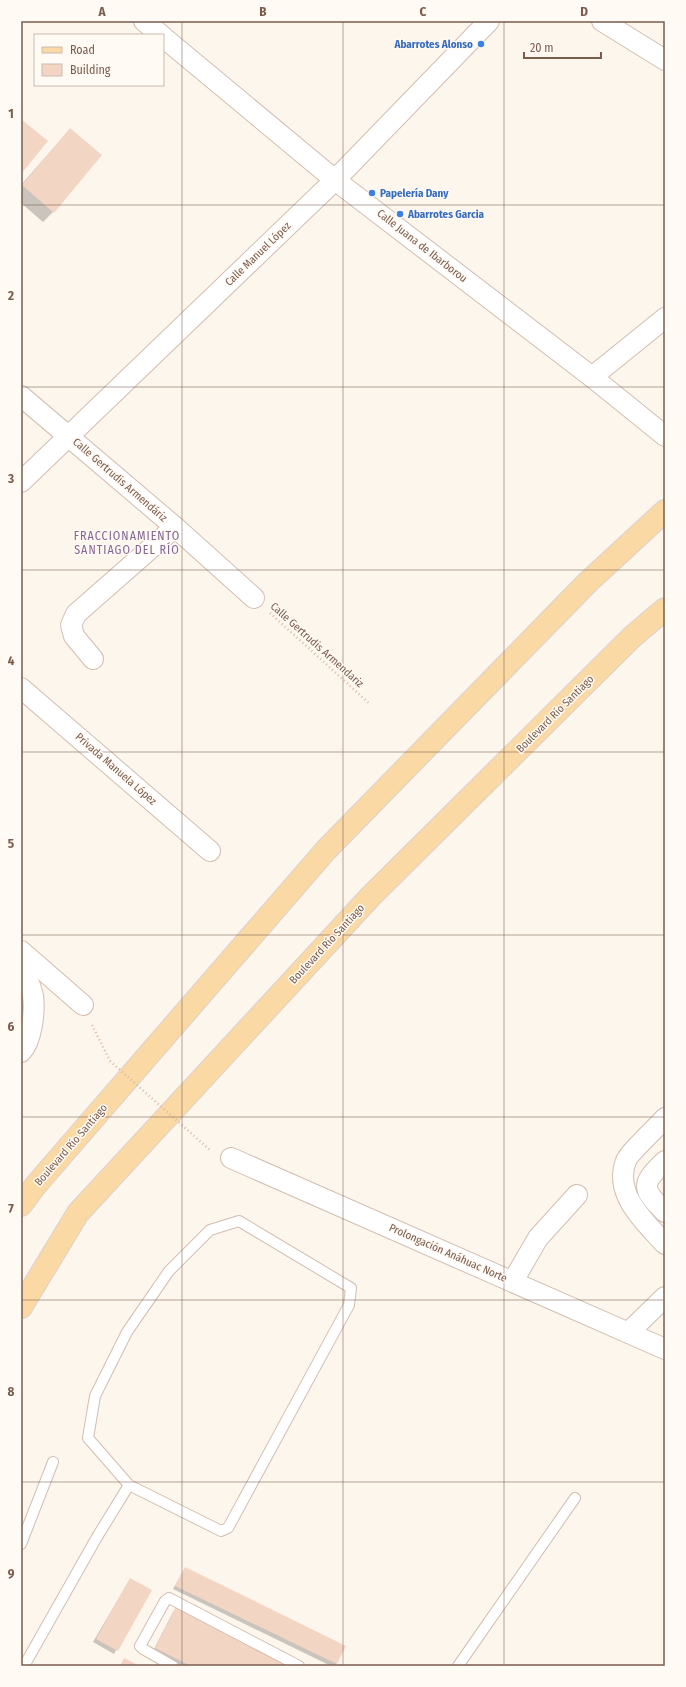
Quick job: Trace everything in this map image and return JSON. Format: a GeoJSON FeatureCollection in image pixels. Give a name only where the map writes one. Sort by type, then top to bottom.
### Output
{"type":"FeatureCollection","features":[{"type":"Feature","properties":{"kind":"main road","name":"Boulevard Río Santiago"},"geometry":{"type":"LineString","coordinates":[[21,1205],[35,1186],[326,850],[587,583],[665,511]]}},
{"type":"Feature","properties":{"kind":"main road","name":"Boulevard Río Santiago"},"geometry":{"type":"LineString","coordinates":[[21,1319],[26,1298],[78,1213],[371,896],[632,637],[665,608]]}},
{"type":"Feature","properties":{"kind":"street","name":"Calle Juana de Ibarborou"},"geometry":{"type":"LineString","coordinates":[[144,21],[160,34]]}},
{"type":"Feature","properties":{"kind":"street","name":"Calle Manuel López"},"geometry":{"type":"LineString","coordinates":[[21,482],[335,180],[489,21]]}},
{"type":"Feature","properties":{"kind":"street"},"geometry":{"type":"LineString","coordinates":[[602,21],[665,60]]}},
{"type":"Feature","properties":{"kind":"street","name":"Calle Juana de Ibarborou"},"geometry":{"type":"LineString","coordinates":[[164,38],[335,180],[592,377],[665,436]]}},
{"type":"Feature","properties":{"kind":"street"},"geometry":{"type":"LineString","coordinates":[[592,377],[665,318]]}},
{"type":"Feature","properties":{"kind":"street","name":"Calle Gertrudis Armendáriz"},"geometry":{"type":"LineString","coordinates":[[21,396],[175,527],[254,598]]}},
{"type":"Feature","properties":{"kind":"street"},"geometry":{"type":"LineString","coordinates":[[93,659],[74,636],[71,625],[76,614],[175,527]]}},
{"type":"Feature","properties":{"kind":"street","name":"Privada Manuela López"},"geometry":{"type":"LineString","coordinates":[[21,688],[210,851]]}},
{"type":"Feature","properties":{"kind":"street"},"geometry":{"type":"LineString","coordinates":[[21,951],[82,1005]]}},
{"type":"Feature","properties":{"kind":"street"},"geometry":{"type":"LineString","coordinates":[[21,964],[33,995],[33,1022],[25,1048],[21,1052]]}},
{"type":"Feature","properties":{"kind":"street"},"geometry":{"type":"LineString","coordinates":[[665,1118],[626,1160],[622,1181],[635,1212],[665,1244]]}},
{"type":"Feature","properties":{"kind":"street","name":"Prolongación Anáhuac Norte"},"geometry":{"type":"LineString","coordinates":[[231,1158],[665,1349]]}},
{"type":"Feature","properties":{"kind":"street"},"geometry":{"type":"LineString","coordinates":[[665,1161],[650,1176],[646,1184],[649,1197],[665,1212]]}},
{"type":"Feature","properties":{"kind":"street"},"geometry":{"type":"LineString","coordinates":[[622,1181],[646,1184]]}},
{"type":"Feature","properties":{"kind":"street"},"geometry":{"type":"LineString","coordinates":[[513,1282],[538,1238],[577,1195]]}},
{"type":"Feature","properties":{"kind":"street"},"geometry":{"type":"LineString","coordinates":[[629,1332],[665,1298]]}},
{"type":"Feature","properties":{"kind":"lane"},"geometry":{"type":"LineString","coordinates":[[239,1221],[351,1288],[349,1304],[228,1528],[221,1531],[130,1485],[88,1438],[95,1396],[127,1332],[169,1271],[210,1230],[239,1221]]}},
{"type":"Feature","properties":{"kind":"lane"},"geometry":{"type":"LineString","coordinates":[[21,1544],[53,1462]]}},
{"type":"Feature","properties":{"kind":"lane"},"geometry":{"type":"LineString","coordinates":[[24,1666],[97,1537],[130,1485]]}},
{"type":"Feature","properties":{"kind":"lane"},"geometry":{"type":"LineString","coordinates":[[458,1666],[575,1498]]}},
{"type":"Feature","properties":{"kind":"lane"},"geometry":{"type":"LineString","coordinates":[[173,1666],[140,1646],[165,1601],[170,1598],[299,1666]]}},
{"type":"Feature","properties":{"kind":"path","name":"Calle Gertrudis Armendariz"},"geometry":{"type":"LineString","coordinates":[[254,598],[370,704]]}},
{"type":"Feature","properties":{"kind":"path"},"geometry":{"type":"LineString","coordinates":[[82,1005],[110,1061],[211,1151]]}},
{"type":"Feature","properties":{"kind":"building"},"geometry":{"type":"Polygon","coordinates":[[[21,119],[48,141],[21,174],[21,119]]]}},
{"type":"Feature","properties":{"kind":"building"},"geometry":{"type":"Polygon","coordinates":[[[70,128],[102,155],[54,213],[22,185],[70,128]]]}},
{"type":"Feature","properties":{"kind":"building"},"geometry":{"type":"Polygon","coordinates":[[[185,1567],[346,1646],[337,1664],[175,1586],[185,1567]]]}},
{"type":"Feature","properties":{"kind":"building"},"geometry":{"type":"Polygon","coordinates":[[[130,1578],[152,1590],[118,1651],[96,1639],[130,1578]]]}},
{"type":"Feature","properties":{"kind":"building"},"geometry":{"type":"Polygon","coordinates":[[[176,1607],[292,1666],[191,1666],[155,1648],[176,1607]]]}},
{"type":"Feature","properties":{"kind":"building"},"geometry":{"type":"Polygon","coordinates":[[[124,1658],[140,1666],[120,1666],[124,1658]]]}},
{"type":"Feature","properties":{"kind":"place","name":"Abarrotes Alonso"},"geometry":{"type":"Point","coordinates":[481,44]}},
{"type":"Feature","properties":{"kind":"place","name":"Papelería Dany"},"geometry":{"type":"Point","coordinates":[372,193]}},
{"type":"Feature","properties":{"kind":"place","name":"Abarrotes Garcia"},"geometry":{"type":"Point","coordinates":[400,214]}},
{"type":"Feature","properties":{"kind":"district","name":"FRACCIONAMIENTO SANTIAGO DEL RÍO"},"geometry":{"type":"Point","coordinates":[127,543]}}]}
